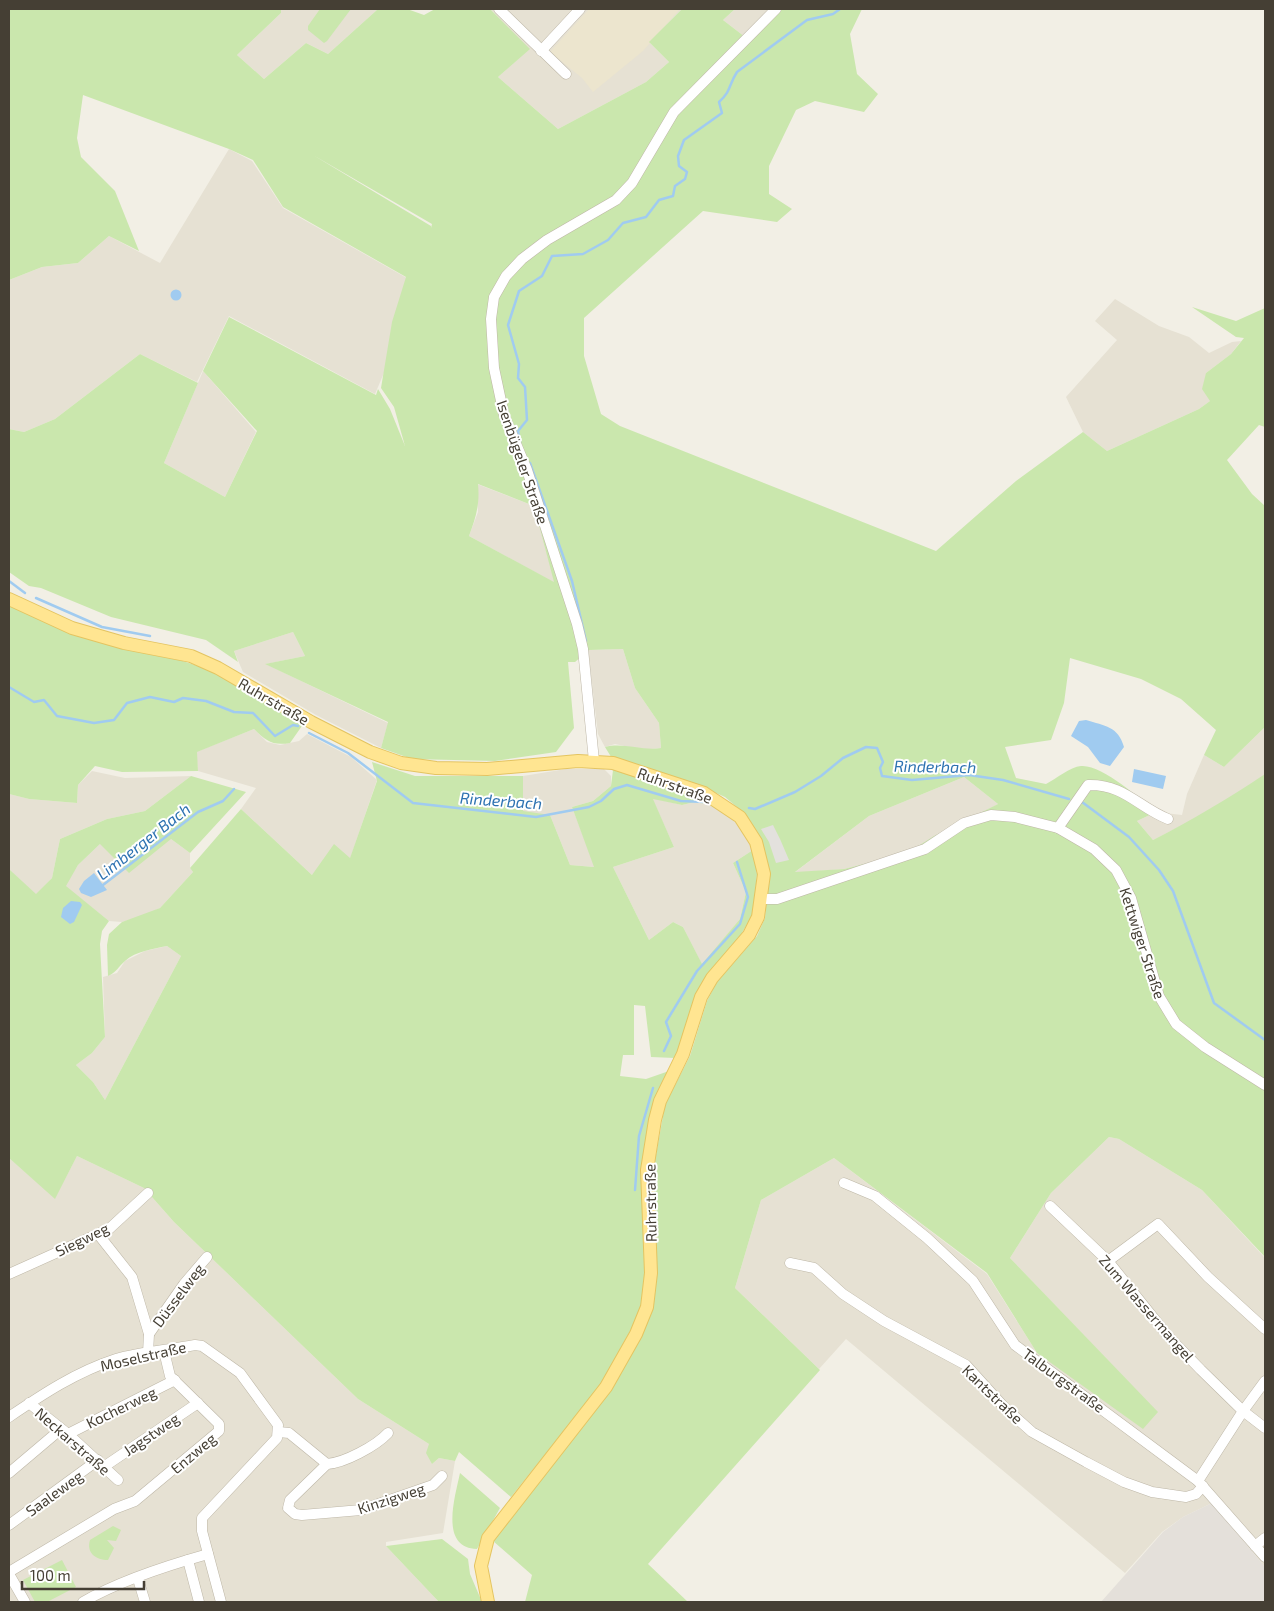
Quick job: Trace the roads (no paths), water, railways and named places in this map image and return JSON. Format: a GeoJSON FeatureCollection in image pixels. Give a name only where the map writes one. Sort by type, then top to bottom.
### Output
{"type":"FeatureCollection","features":[{"type":"Feature","properties":{"kind":"main road","name":"Ruhrstraße"},"geometry":{"type":"LineString","coordinates":[[9,599],[72,628],[124,643],[191,656],[218,668],[311,722],[370,752],[401,763],[436,768],[487,769],[594,761],[614,763],[704,793],[722,803],[740,817],[756,842],[764,874],[758,917],[749,935],[712,978],[701,997],[683,1054],[660,1101],[647,1170],[651,1273],[647,1307],[640,1325],[606,1387],[488,1538],[481,1566],[488,1602]]}},
{"type":"Feature","properties":{"kind":"street"},"geometry":{"type":"LineString","coordinates":[[499,9],[566,74]]}},
{"type":"Feature","properties":{"kind":"street"},"geometry":{"type":"LineString","coordinates":[[541,51],[580,9]]}},
{"type":"Feature","properties":{"kind":"street","name":"Isenbügeler Straße"},"geometry":{"type":"LineString","coordinates":[[594,761],[583,649],[577,624],[527,470],[504,415],[497,386],[491,319],[494,297],[506,276],[522,259],[547,240],[616,200],[632,183],[674,112],[776,9]]}},
{"type":"Feature","properties":{"kind":"street"},"geometry":{"type":"LineString","coordinates":[[1058,828],[1088,785],[1113,788],[1168,819]]}},
{"type":"Feature","properties":{"kind":"street","name":"Kettwiger Straße"},"geometry":{"type":"LineString","coordinates":[[762,899],[777,899],[925,849],[964,823],[991,815],[1015,817],[1058,828],[1094,849],[1116,870],[1131,898],[1159,996],[1176,1024],[1205,1047],[1265,1085]]}},
{"type":"Feature","properties":{"kind":"street","name":"Talburgstraße"},"geometry":{"type":"LineString","coordinates":[[844,1183],[875,1196],[927,1238],[973,1281],[1015,1345],[1201,1484],[1265,1557]]}},
{"type":"Feature","properties":{"kind":"street","name":"Siegweg"},"geometry":{"type":"LineString","coordinates":[[9,1274],[109,1229],[148,1193]]}},
{"type":"Feature","properties":{"kind":"street","name":"Zum Wassermangel"},"geometry":{"type":"LineString","coordinates":[[1050,1206],[1108,1261],[1168,1336],[1243,1411],[1265,1428]]}},
{"type":"Feature","properties":{"kind":"street"},"geometry":{"type":"LineString","coordinates":[[1108,1261],[1158,1224],[1208,1277],[1265,1329]]}},
{"type":"Feature","properties":{"kind":"street"},"geometry":{"type":"LineString","coordinates":[[98,1234],[132,1277],[148,1334],[148,1353]]}},
{"type":"Feature","properties":{"kind":"street","name":"Düsselweg"},"geometry":{"type":"LineString","coordinates":[[148,1334],[184,1284],[207,1257]]}},
{"type":"Feature","properties":{"kind":"street","name":"Kantstraße"},"geometry":{"type":"LineString","coordinates":[[790,1263],[814,1268],[843,1294],[884,1320],[966,1365],[1004,1407],[1032,1432],[1078,1458],[1124,1482],[1152,1492],[1186,1497],[1196,1494],[1201,1484]]}},
{"type":"Feature","properties":{"kind":"street","name":"Moselstraße"},"geometry":{"type":"LineString","coordinates":[[9,1416],[78,1374],[118,1359],[195,1345],[202,1346],[240,1373],[278,1425],[279,1432]]}},
{"type":"Feature","properties":{"kind":"street","name":"Enzweg"},"geometry":{"type":"LineString","coordinates":[[9,1573],[114,1509],[135,1502],[219,1431],[219,1424],[170,1376],[164,1351]]}},
{"type":"Feature","properties":{"kind":"street","name":"Kocherweg"},"geometry":{"type":"LineString","coordinates":[[9,1473],[65,1431],[175,1380]]}},
{"type":"Feature","properties":{"kind":"street"},"geometry":{"type":"LineString","coordinates":[[1201,1484],[1243,1411],[1265,1381]]}},
{"type":"Feature","properties":{"kind":"street","name":"Neckarstraße"},"geometry":{"type":"LineString","coordinates":[[29,1403],[102,1463],[118,1480]]}},
{"type":"Feature","properties":{"kind":"street","name":"Jagstweg"},"geometry":{"type":"LineString","coordinates":[[102,1463],[198,1403]]}},
{"type":"Feature","properties":{"kind":"street"},"geometry":{"type":"LineString","coordinates":[[221,1602],[202,1531],[202,1518],[277,1438],[279,1432],[289,1433],[327,1464]]}},
{"type":"Feature","properties":{"kind":"street","name":"Kinzigweg"},"geometry":{"type":"LineString","coordinates":[[388,1433],[380,1442],[336,1464],[327,1464],[290,1500],[288,1508],[295,1514],[361,1510],[433,1485],[442,1476]]}},
{"type":"Feature","properties":{"kind":"street","name":"Saaleweg"},"geometry":{"type":"LineString","coordinates":[[9,1525],[102,1463]]}},
{"type":"Feature","properties":{"kind":"street"},"geometry":{"type":"LineString","coordinates":[[1256,1546],[1265,1538]]}},
{"type":"Feature","properties":{"kind":"street"},"geometry":{"type":"LineString","coordinates":[[83,1602],[138,1578],[208,1554]]}},
{"type":"Feature","properties":{"kind":"street"},"geometry":{"type":"LineString","coordinates":[[188,1560],[199,1602]]}},
{"type":"Feature","properties":{"kind":"street"},"geometry":{"type":"LineString","coordinates":[[9,1573],[25,1602]]}},
{"type":"Feature","properties":{"kind":"street"},"geometry":{"type":"LineString","coordinates":[[138,1578],[145,1602]]}},
{"type":"Feature","properties":{"kind":"water"},"geometry":{"type":"Polygon","coordinates":[[[176,289],[182,295],[176,301],[170,295],[176,289]]]}},
{"type":"Feature","properties":{"kind":"water"},"geometry":{"type":"Polygon","coordinates":[[[1086,720],[1110,728],[1121,740],[1124,747],[1110,766],[1100,763],[1088,747],[1071,736],[1079,721],[1086,720]]]}},
{"type":"Feature","properties":{"kind":"water"},"geometry":{"type":"Polygon","coordinates":[[[1134,769],[1166,776],[1163,789],[1132,782],[1134,769]]]}},
{"type":"Feature","properties":{"kind":"water"},"geometry":{"type":"Polygon","coordinates":[[[94,873],[107,890],[91,897],[81,893],[79,889],[84,881],[94,873]]]}},
{"type":"Feature","properties":{"kind":"water"},"geometry":{"type":"Polygon","coordinates":[[[71,901],[80,902],[82,905],[74,922],[70,924],[61,917],[63,908],[71,901]]]}},
{"type":"Feature","properties":{"kind":"waterway"},"geometry":{"type":"LineString","coordinates":[[520,442],[518,431],[527,420],[525,387],[518,378],[519,364],[508,325],[519,291],[542,276],[552,256],[583,254],[608,240],[623,223],[646,217],[659,200],[673,196],[675,186],[685,179],[687,172],[679,166],[678,156],[684,140],[722,113],[719,102],[728,91],[737,72],[807,20],[833,14],[840,9]]}},
{"type":"Feature","properties":{"kind":"waterway"},"geometry":{"type":"LineString","coordinates":[[530,463],[572,581],[586,641]]}},
{"type":"Feature","properties":{"kind":"waterway"},"geometry":{"type":"LineString","coordinates":[[9,581],[25,593]]}},
{"type":"Feature","properties":{"kind":"waterway"},"geometry":{"type":"LineString","coordinates":[[36,598],[102,627],[150,636]]}},
{"type":"Feature","properties":{"kind":"waterway"},"geometry":{"type":"LineString","coordinates":[[9,687],[34,702],[44,700],[57,716],[94,723],[114,720],[127,703],[150,697],[174,702],[183,698],[206,701],[234,712],[253,713],[275,736],[293,725],[298,726]]}},
{"type":"Feature","properties":{"kind":"waterway","name":"Rinderbach"},"geometry":{"type":"LineString","coordinates":[[309,733],[348,753],[413,803],[536,817],[589,807],[601,801],[614,789],[627,785],[681,801],[705,802]]}},
{"type":"Feature","properties":{"kind":"waterway","name":"Rinderbach"},"geometry":{"type":"LineString","coordinates":[[749,808],[755,809],[795,792],[821,776],[843,758],[866,747],[877,748],[883,762],[880,768],[882,776],[912,780],[969,775],[1003,780],[1069,799]]}},
{"type":"Feature","properties":{"kind":"waterway","name":"Limberger Bach"},"geometry":{"type":"LineString","coordinates":[[103,885],[198,812],[223,801],[234,789]]}},
{"type":"Feature","properties":{"kind":"waterway","name":"Rinderbach"},"geometry":{"type":"LineString","coordinates":[[1082,802],[1129,837],[1159,870],[1173,891],[1214,1003],[1265,1040]]}},
{"type":"Feature","properties":{"kind":"waterway"},"geometry":{"type":"LineString","coordinates":[[664,1051],[671,1036],[666,1022],[697,971],[740,924],[748,897],[737,862]]}},
{"type":"Feature","properties":{"kind":"waterway"},"geometry":{"type":"LineString","coordinates":[[635,1190],[639,1136],[653,1088]]}}]}
